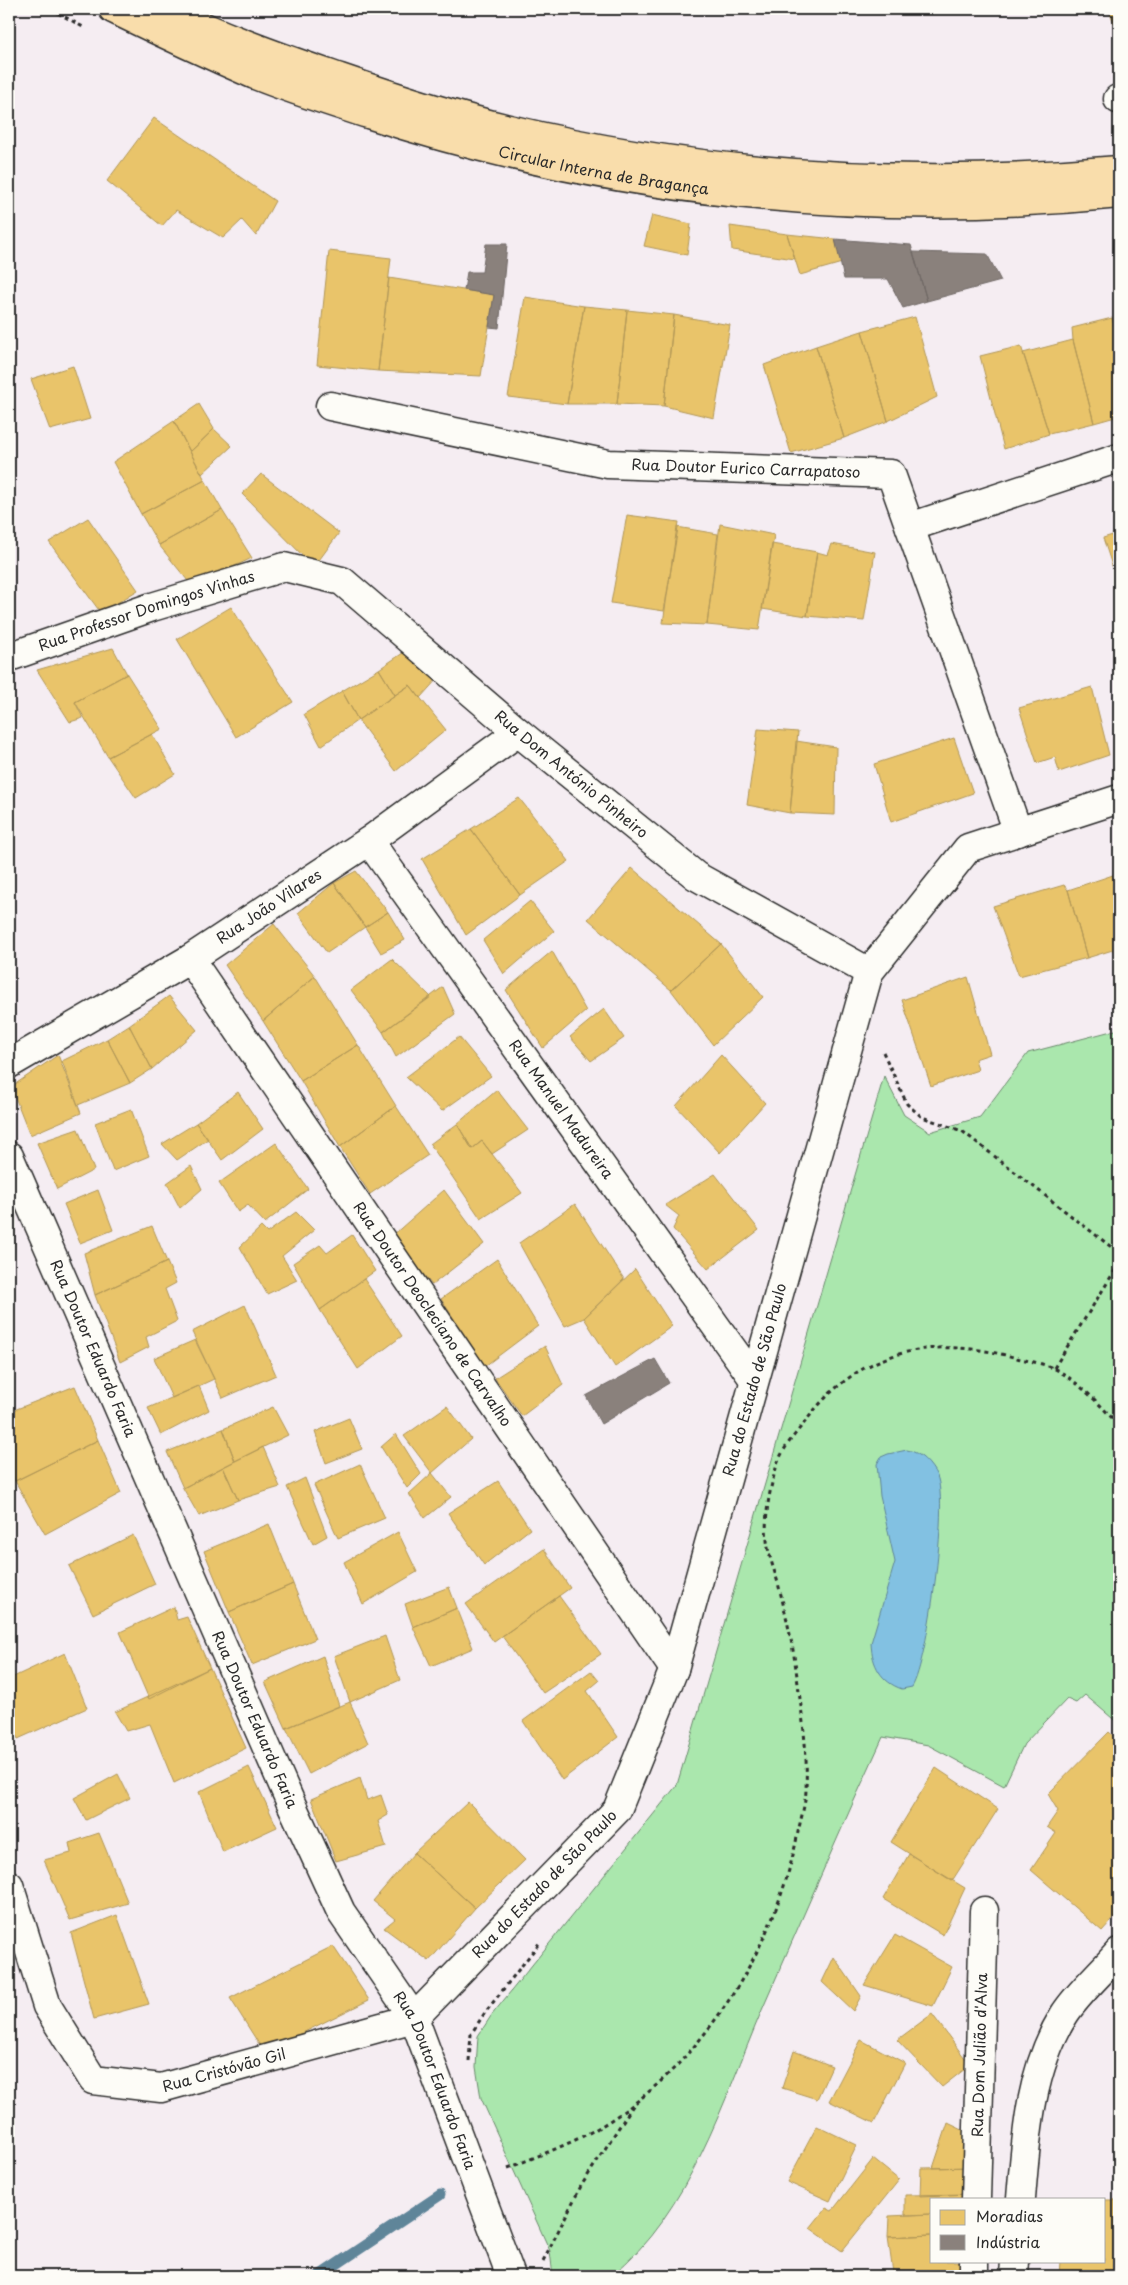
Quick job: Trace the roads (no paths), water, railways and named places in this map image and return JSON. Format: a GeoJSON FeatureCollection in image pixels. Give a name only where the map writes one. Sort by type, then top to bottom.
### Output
{"type":"FeatureCollection","features":[{"type":"Feature","properties":{"kind":"main road","name":"Circular Interna de Bragança"},"geometry":{"type":"LineString","coordinates":[[113,9],[257,76],[337,104],[418,130],[506,153],[611,175],[718,191],[836,202],[968,204],[1048,201],[1119,194]]}},
{"type":"Feature","properties":{"kind":"main road","name":"Circular Interna de Bragança"},"geometry":{"type":"LineString","coordinates":[[166,9],[288,60],[392,96],[508,129],[626,153],[720,167],[821,176],[936,180],[1050,176],[1119,170]]}},
{"type":"Feature","properties":{"kind":"street","name":"Rua Doutor Eurico Carrapatoso"},"geometry":{"type":"LineString","coordinates":[[330,406],[608,464],[891,474],[910,527]]}},
{"type":"Feature","properties":{"kind":"street"},"geometry":{"type":"LineString","coordinates":[[1018,832],[910,527],[1119,458]]}},
{"type":"Feature","properties":{"kind":"street","name":"Rua Professor Domingos Vinhas"},"geometry":{"type":"LineString","coordinates":[[9,657],[152,607],[284,567]]}},
{"type":"Feature","properties":{"kind":"street","name":"Rua Dom António Pinheiro"},"geometry":{"type":"LineString","coordinates":[[284,567],[342,581],[518,732],[696,876],[869,972]]}},
{"type":"Feature","properties":{"kind":"street","name":"Rua João Vilares"},"geometry":{"type":"LineString","coordinates":[[9,1064],[190,959],[369,841],[518,732]]}},
{"type":"Feature","properties":{"kind":"street","name":"Rua do Estado de São Paulo"},"geometry":{"type":"LineString","coordinates":[[414,2018],[617,1810],[674,1669],[753,1378],[869,972],[968,848],[1119,799]]}},
{"type":"Feature","properties":{"kind":"street","name":"Rua Manuel Madureira"},"geometry":{"type":"LineString","coordinates":[[369,841],[753,1378]]}},
{"type":"Feature","properties":{"kind":"street","name":"Rua Doutor Deocleciano de Carvalho"},"geometry":{"type":"LineString","coordinates":[[190,959],[674,1669]]}},
{"type":"Feature","properties":{"kind":"street","name":"Rua Doutor Eduardo Faria"},"geometry":{"type":"LineString","coordinates":[[9,1156],[282,1783],[342,1912],[414,2018],[511,2276]]}},
{"type":"Feature","properties":{"kind":"street","name":"Rua Cristóvão Gil"},"geometry":{"type":"LineString","coordinates":[[9,1885],[47,2006],[93,2080],[162,2088],[414,2018]]}},
{"type":"Feature","properties":{"kind":"street","name":"Rua Dom Julião d'Alva"},"geometry":{"type":"LineString","coordinates":[[976,2198],[984,1911]]}},
{"type":"Feature","properties":{"kind":"street"},"geometry":{"type":"LineString","coordinates":[[1020,2198],[1026,2127],[1044,2053],[1065,2014],[1119,1952]]}},
{"type":"Feature","properties":{"kind":"street"},"geometry":{"type":"LineString","coordinates":[[974,2262],[974,2276]]}},
{"type":"Feature","properties":{"kind":"street"},"geometry":{"type":"LineString","coordinates":[[1014,2276],[1015,2262]]}},
{"type":"Feature","properties":{"kind":"water"},"geometry":{"type":"Polygon","coordinates":[[[907,1450],[925,1459],[937,1476],[940,1492],[940,1517],[935,1582],[924,1647],[912,1687],[902,1689],[888,1682],[879,1672],[873,1658],[871,1643],[895,1562],[880,1496],[877,1464],[881,1457],[907,1450]]]}},
{"type":"Feature","properties":{"kind":"waterway"},"geometry":{"type":"LineString","coordinates":[[319,2276],[440,2195]]}}]}
